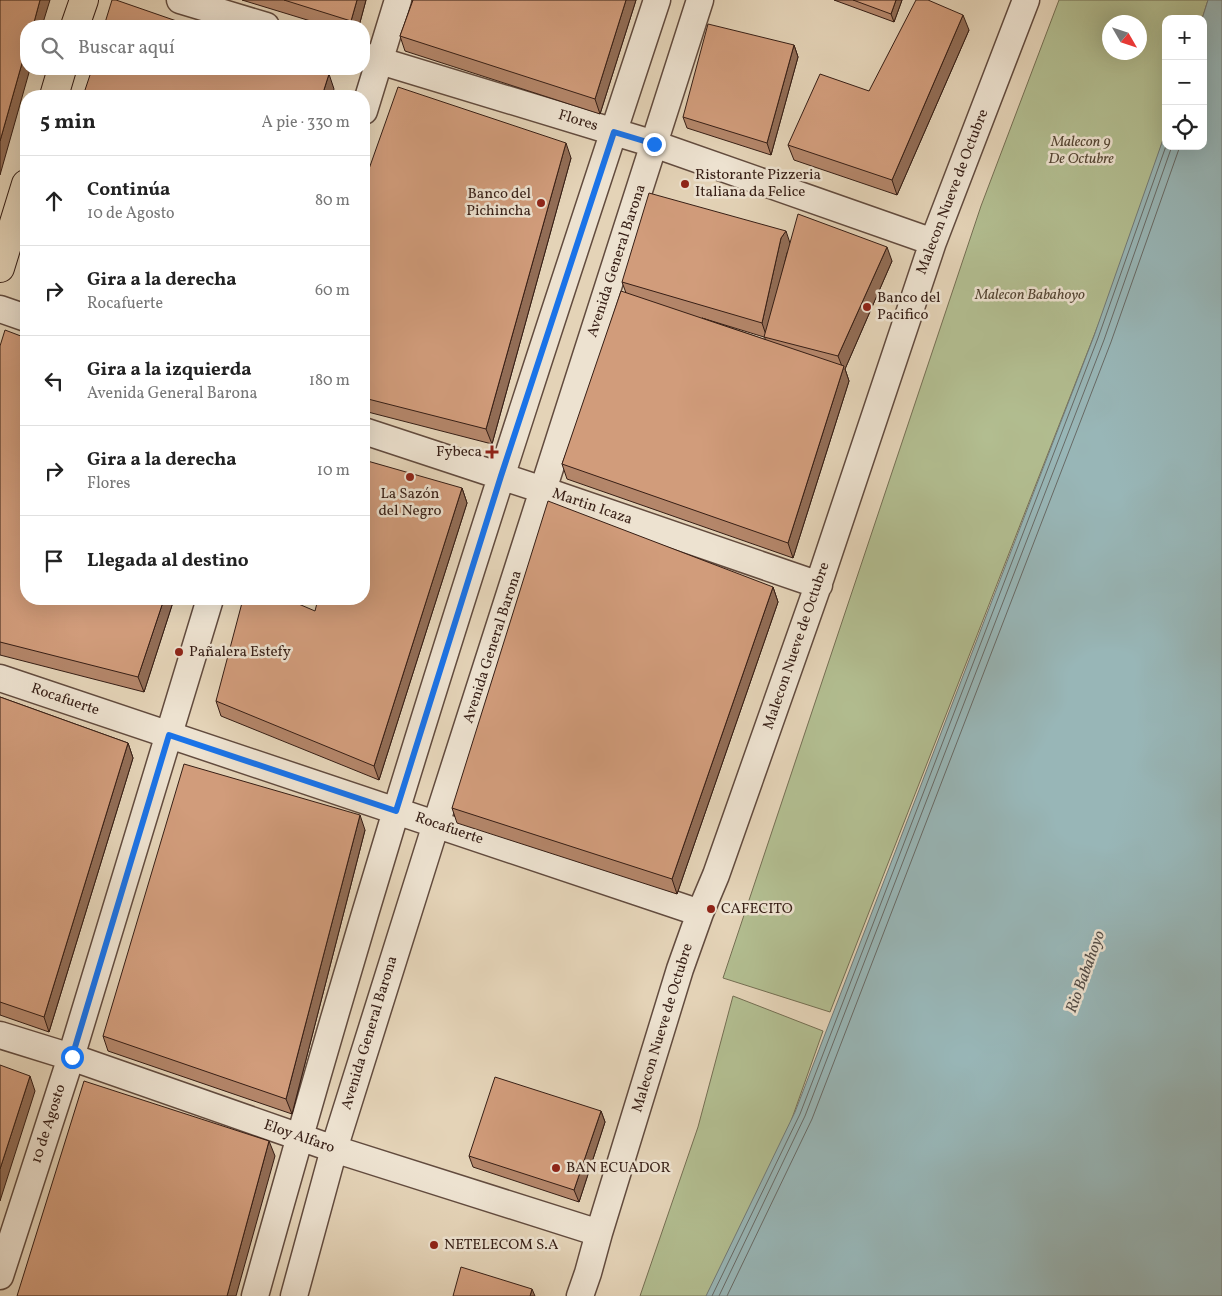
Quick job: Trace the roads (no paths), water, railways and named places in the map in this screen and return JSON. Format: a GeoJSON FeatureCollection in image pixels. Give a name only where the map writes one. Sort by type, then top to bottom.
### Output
{"type":"FeatureCollection","features":[{"type":"Feature","properties":{"kind":"main road"},"geometry":{"type":"LineString","coordinates":[[77,20],[84,0]]}},
{"type":"Feature","properties":{"kind":"main road"},"geometry":{"type":"LineString","coordinates":[[56,90],[60,75]]}},
{"type":"Feature","properties":{"kind":"main road"},"geometry":{"type":"LineString","coordinates":[[0,268],[20,203]]}},
{"type":"Feature","properties":{"kind":"street"},"geometry":{"type":"LineString","coordinates":[[180,0],[246,20]]}},
{"type":"Feature","properties":{"kind":"street"},"geometry":{"type":"LineString","coordinates":[[370,71],[372,58],[398,0]]}},
{"type":"Feature","properties":{"kind":"street"},"geometry":{"type":"LineString","coordinates":[[255,1296],[299,1137],[396,811],[501,476],[656,0]]}},
{"type":"Feature","properties":{"kind":"street","name":"Avenida General Barona"},"geometry":{"type":"LineString","coordinates":[[294,1296],[334,1150],[436,824],[700,0]]}},
{"type":"Feature","properties":{"kind":"street","name":"Malecon Nueve de Octubre"},"geometry":{"type":"LineString","coordinates":[[580,1296],[680,969],[716,875],[819,585],[933,242],[1026,0]]}},
{"type":"Feature","properties":{"kind":"street","name":"Flores"},"geometry":{"type":"LineString","coordinates":[[372,58],[654,144],[933,242]]}},
{"type":"Feature","properties":{"kind":"street"},"geometry":{"type":"LineString","coordinates":[[367,90],[369,75]]}},
{"type":"Feature","properties":{"kind":"street"},"geometry":{"type":"LineString","coordinates":[[0,309],[20,316]]}},
{"type":"Feature","properties":{"kind":"street","name":"Martin Icaza"},"geometry":{"type":"LineString","coordinates":[[370,432],[819,585]]}},
{"type":"Feature","properties":{"kind":"street","name":"10 de Agosto"},"geometry":{"type":"LineString","coordinates":[[0,1276],[72,1057],[208,605]]}},
{"type":"Feature","properties":{"kind":"street","name":"Rocafuerte"},"geometry":{"type":"LineString","coordinates":[[0,678],[700,913]]}},
{"type":"Feature","properties":{"kind":"street","name":"Eloy Alfaro"},"geometry":{"type":"LineString","coordinates":[[0,1035],[72,1057],[334,1150],[599,1233]]}},
{"type":"Feature","properties":{"kind":"water","name":"Rio Babahoyo"},"geometry":{"type":"Polygon","coordinates":[[[1208,0],[1222,0],[1222,1296],[706,1296],[795,1112],[1094,336],[1162,142],[1162,150],[1207,150],[1207,15],[1203,15],[1208,0]]]}},
{"type":"Feature","properties":{"kind":"place","name":"Ristorante Pizzeria Italiana da Felice"},"geometry":{"type":"Point","coordinates":[685,184]}},
{"type":"Feature","properties":{"kind":"place","name":"Banco del Pichincha"},"geometry":{"type":"Point","coordinates":[541,203]}},
{"type":"Feature","properties":{"kind":"place","name":"Banco del Pacifico"},"geometry":{"type":"Point","coordinates":[867,307]}},
{"type":"Feature","properties":{"kind":"place","name":"Fybeca"},"geometry":{"type":"Point","coordinates":[492,452]}},
{"type":"Feature","properties":{"kind":"place","name":"La Sazón del Negro"},"geometry":{"type":"Point","coordinates":[410,477]}},
{"type":"Feature","properties":{"kind":"place","name":"Pañalera Estefy"},"geometry":{"type":"Point","coordinates":[179,652]}},
{"type":"Feature","properties":{"kind":"place","name":"CAFECITO"},"geometry":{"type":"Point","coordinates":[711,909]}},
{"type":"Feature","properties":{"kind":"place","name":"BAN ECUADOR"},"geometry":{"type":"Point","coordinates":[556,1168]}},
{"type":"Feature","properties":{"kind":"place","name":"NETELECOM S.A"},"geometry":{"type":"Point","coordinates":[434,1245]}},
{"type":"Feature","properties":{"kind":"park label","name":"Malecon 9 De Octubre"},"geometry":{"type":"Point","coordinates":[1081,150]}},
{"type":"Feature","properties":{"kind":"park label","name":"Malecon Babahoyo"},"geometry":{"type":"Point","coordinates":[1030,295]}}]}
